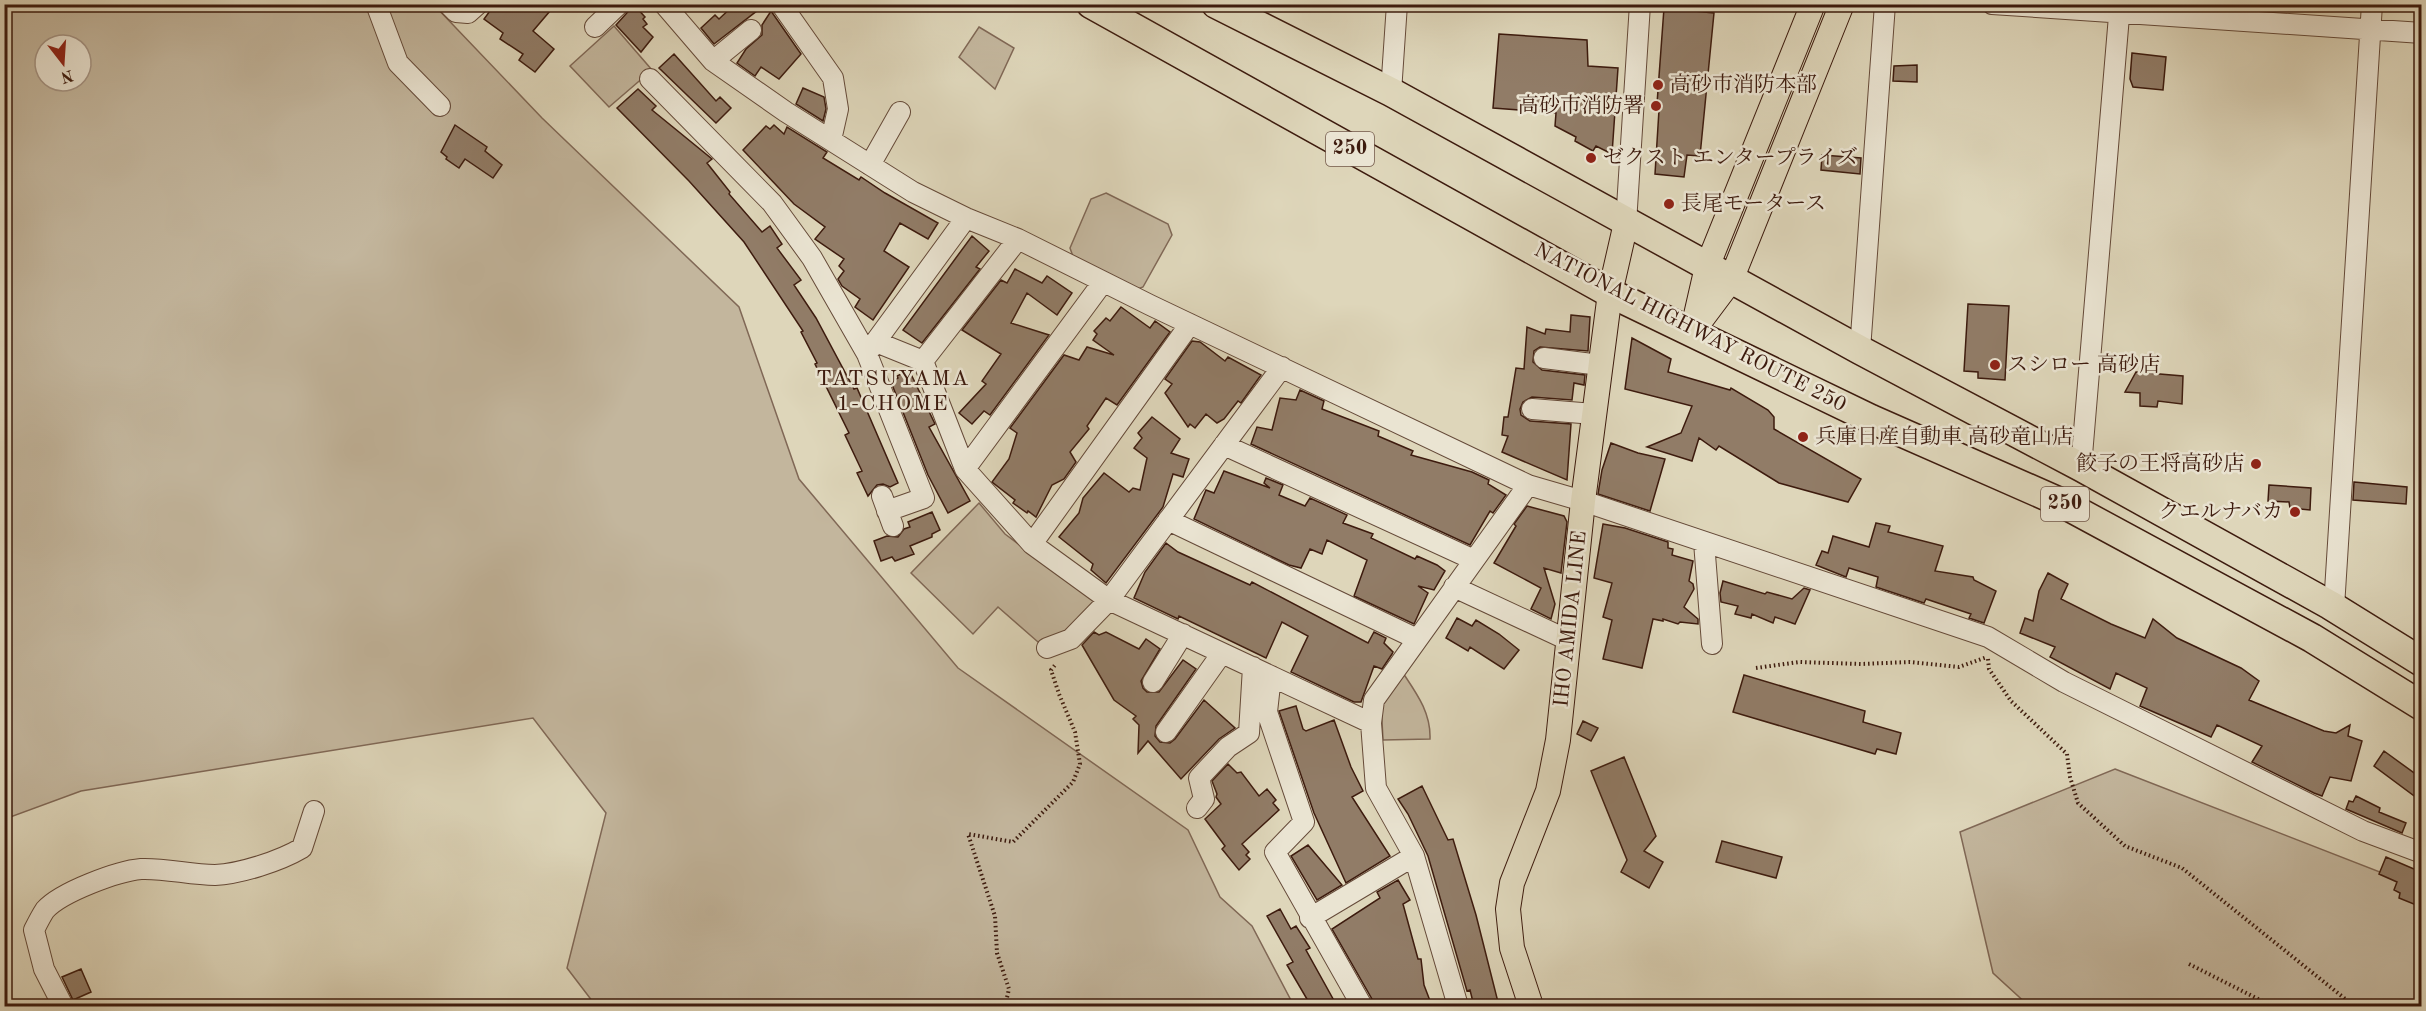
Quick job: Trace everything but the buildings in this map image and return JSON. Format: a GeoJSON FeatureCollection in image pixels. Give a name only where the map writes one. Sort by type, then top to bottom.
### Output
{"type":"FeatureCollection","features":[{"type":"Feature","properties":{"kind":"highway","name":"NATIONAL HIGHWAY ROUTE 250"},"geometry":{"type":"LineString","coordinates":[[1092,4],[1610,293],[1872,419],[2062,503],[2312,638],[2421,706]]}},
{"type":"Feature","properties":{"kind":"highway","name":"250"},"geometry":{"type":"LineString","coordinates":[[1216,4],[1391,92],[1860,350],[2082,467],[2334,607],[2421,662]]}},
{"type":"Feature","properties":{"kind":"main road"},"geometry":{"type":"LineString","coordinates":[[1719,273],[1813,4]]}},
{"type":"Feature","properties":{"kind":"main road"},"geometry":{"type":"LineString","coordinates":[[1692,332],[1842,4]]}},
{"type":"Feature","properties":{"kind":"main road","name":"IHO AMIDA LINE"},"geometry":{"type":"LineString","coordinates":[[1531,1006],[1512,948],[1508,909],[1512,883],[1548,790],[1558,740],[1600,365],[1610,293],[1626,223]]}},
{"type":"Feature","properties":{"kind":"street"},"geometry":{"type":"LineString","coordinates":[[376,4],[398,63],[440,106]]}},
{"type":"Feature","properties":{"kind":"street"},"geometry":{"type":"LineString","coordinates":[[448,4],[456,12],[468,13],[478,4]]}},
{"type":"Feature","properties":{"kind":"street"},"geometry":{"type":"LineString","coordinates":[[595,27],[619,4]]}},
{"type":"Feature","properties":{"kind":"street"},"geometry":{"type":"LineString","coordinates":[[664,4],[713,61],[786,112],[913,192],[966,218],[1018,239],[1190,324],[1528,485],[1704,542],[1988,647],[2064,682],[2363,831],[2421,853]]}},
{"type":"Feature","properties":{"kind":"street"},"geometry":{"type":"LineString","coordinates":[[781,4],[833,78],[838,109],[831,140]]}},
{"type":"Feature","properties":{"kind":"street"},"geometry":{"type":"LineString","coordinates":[[1391,92],[1397,4]]}},
{"type":"Feature","properties":{"kind":"street"},"geometry":{"type":"LineString","coordinates":[[1626,223],[1640,4]]}},
{"type":"Feature","properties":{"kind":"street"},"geometry":{"type":"LineString","coordinates":[[1860,350],[1885,4]]}},
{"type":"Feature","properties":{"kind":"street"},"geometry":{"type":"LineString","coordinates":[[1992,4],[2119,8],[2421,33]]}},
{"type":"Feature","properties":{"kind":"street"},"geometry":{"type":"LineString","coordinates":[[2334,607],[2373,4]]}},
{"type":"Feature","properties":{"kind":"street"},"geometry":{"type":"LineString","coordinates":[[2082,467],[2119,8]]}},
{"type":"Feature","properties":{"kind":"street"},"geometry":{"type":"LineString","coordinates":[[713,61],[751,30]]}},
{"type":"Feature","properties":{"kind":"street"},"geometry":{"type":"LineString","coordinates":[[650,79],[772,203],[872,348],[924,498],[888,511]]}},
{"type":"Feature","properties":{"kind":"street"},"geometry":{"type":"LineString","coordinates":[[870,165],[900,112]]}},
{"type":"Feature","properties":{"kind":"street"},"geometry":{"type":"LineString","coordinates":[[872,348],[966,218]]}},
{"type":"Feature","properties":{"kind":"street"},"geometry":{"type":"LineString","coordinates":[[923,361],[1018,239]]}},
{"type":"Feature","properties":{"kind":"street"},"geometry":{"type":"LineString","coordinates":[[965,469],[1103,282]]}},
{"type":"Feature","properties":{"kind":"street"},"geometry":{"type":"LineString","coordinates":[[1032,544],[1190,324]]}},
{"type":"Feature","properties":{"kind":"street"},"geometry":{"type":"LineString","coordinates":[[872,348],[923,361]]}},
{"type":"Feature","properties":{"kind":"street"},"geometry":{"type":"LineString","coordinates":[[1544,358],[1600,365]]}},
{"type":"Feature","properties":{"kind":"street"},"geometry":{"type":"LineString","coordinates":[[923,361],[965,469],[1032,544],[1109,600],[1371,723]]}},
{"type":"Feature","properties":{"kind":"street"},"geometry":{"type":"LineString","coordinates":[[1047,648],[1071,639],[1109,600],[1282,368]]}},
{"type":"Feature","properties":{"kind":"street"},"geometry":{"type":"LineString","coordinates":[[1532,409],[1594,414]]}},
{"type":"Feature","properties":{"kind":"street"},"geometry":{"type":"LineString","coordinates":[[1224,445],[1474,560]]}},
{"type":"Feature","properties":{"kind":"street"},"geometry":{"type":"LineString","coordinates":[[1458,1006],[1414,856],[1376,788],[1371,723],[1374,700],[1528,485]]}},
{"type":"Feature","properties":{"kind":"street"},"geometry":{"type":"LineString","coordinates":[[1168,520],[1417,639]]}},
{"type":"Feature","properties":{"kind":"street"},"geometry":{"type":"LineString","coordinates":[[1704,542],[1712,644]]}},
{"type":"Feature","properties":{"kind":"street"},"geometry":{"type":"LineString","coordinates":[[1455,587],[1570,641]]}},
{"type":"Feature","properties":{"kind":"street"},"geometry":{"type":"LineString","coordinates":[[1154,682],[1183,634]]}},
{"type":"Feature","properties":{"kind":"street"},"geometry":{"type":"LineString","coordinates":[[1166,732],[1222,653]]}},
{"type":"Feature","properties":{"kind":"street"},"geometry":{"type":"LineString","coordinates":[[1197,808],[1204,799],[1199,778],[1228,747],[1249,733],[1262,671]]}},
{"type":"Feature","properties":{"kind":"street"},"geometry":{"type":"LineString","coordinates":[[1262,671],[1267,712],[1304,822],[1275,852],[1310,918],[1362,1006]]}},
{"type":"Feature","properties":{"kind":"street"},"geometry":{"type":"LineString","coordinates":[[63,1006],[44,969],[34,930],[46,909],[78,888],[141,869],[216,875],[239,871],[288,856],[302,848],[314,811]]}},
{"type":"Feature","properties":{"kind":"street"},"geometry":{"type":"LineString","coordinates":[[1310,918],[1414,856]]}},
{"type":"Feature","properties":{"kind":"path"},"geometry":{"type":"LineString","coordinates":[[1005,1006],[1009,989],[997,953],[995,916],[968,834],[1013,842],[1073,782],[1080,764],[1075,732],[1051,670],[1071,639]]}},
{"type":"Feature","properties":{"kind":"path"},"geometry":{"type":"LineString","coordinates":[[1756,668],[1799,662],[1861,664],[1910,662],[1959,667],[1988,647]]}},
{"type":"Feature","properties":{"kind":"path"},"geometry":{"type":"LineString","coordinates":[[1988,647],[1989,669],[2011,701],[2067,754],[2070,777],[2078,803],[2125,846],[2182,868],[2354,1006]]}},
{"type":"Feature","properties":{"kind":"path"},"geometry":{"type":"LineString","coordinates":[[2189,964],[2272,1006]]}},
{"type":"Feature","properties":{"kind":"shaded area"},"geometry":{"type":"Polygon","coordinates":[[[5,5],[434,5],[542,118],[739,307],[799,479],[958,668],[1188,830],[1220,897],[1252,926],[1294,1006],[596,1006],[567,968],[606,813],[533,718],[81,791],[5,819],[5,5]]]}},
{"type":"Feature","properties":{"kind":"shaded area"},"geometry":{"type":"Polygon","coordinates":[[[614,26],[652,70],[609,107],[570,66],[614,26]]]}},
{"type":"Feature","properties":{"kind":"shaded area"},"geometry":{"type":"Polygon","coordinates":[[[979,27],[1014,48],[995,89],[959,57],[979,27]]]}},
{"type":"Feature","properties":{"kind":"shaded area"},"geometry":{"type":"Polygon","coordinates":[[[1106,193],[1168,224],[1172,235],[1143,287],[1133,291],[1076,265],[1070,248],[1091,199],[1106,193]]]}},
{"type":"Feature","properties":{"kind":"shaded area"},"geometry":{"type":"Polygon","coordinates":[[[979,503],[1005,534],[1096,599],[1072,628],[1038,642],[998,607],[973,634],[911,573],[979,503]]]}},
{"type":"Feature","properties":{"kind":"shaded area"},"geometry":{"type":"Polygon","coordinates":[[[1403,673],[1426,712],[1430,739],[1383,740],[1381,702],[1403,673]]]}},
{"type":"Feature","properties":{"kind":"shaded area"},"geometry":{"type":"Polygon","coordinates":[[[2115,769],[2421,888],[2421,1006],[2029,1006],[1993,973],[1960,832],[2115,769]]]}},
{"type":"Feature","properties":{"kind":"place","name":"高砂市消防本部"},"geometry":{"type":"Point","coordinates":[1658,85]}},
{"type":"Feature","properties":{"kind":"place","name":"高砂市消防署"},"geometry":{"type":"Point","coordinates":[1656,106]}},
{"type":"Feature","properties":{"kind":"place","name":"ゼクスト エンタープライズ"},"geometry":{"type":"Point","coordinates":[1591,158]}},
{"type":"Feature","properties":{"kind":"place","name":"長尾モータース"},"geometry":{"type":"Point","coordinates":[1669,204]}},
{"type":"Feature","properties":{"kind":"place","name":"スシロー 高砂店"},"geometry":{"type":"Point","coordinates":[1995,365]}},
{"type":"Feature","properties":{"kind":"place","name":"兵庫日産自動車 高砂竜山店"},"geometry":{"type":"Point","coordinates":[1803,437]}},
{"type":"Feature","properties":{"kind":"place","name":"餃子の王将高砂店"},"geometry":{"type":"Point","coordinates":[2256,464]}},
{"type":"Feature","properties":{"kind":"place","name":"クエルナバカ"},"geometry":{"type":"Point","coordinates":[2295,512]}},
{"type":"Feature","properties":{"kind":"district","name":"TATSUYAMA 1-CHOME"},"geometry":{"type":"Point","coordinates":[893,392]}}]}
